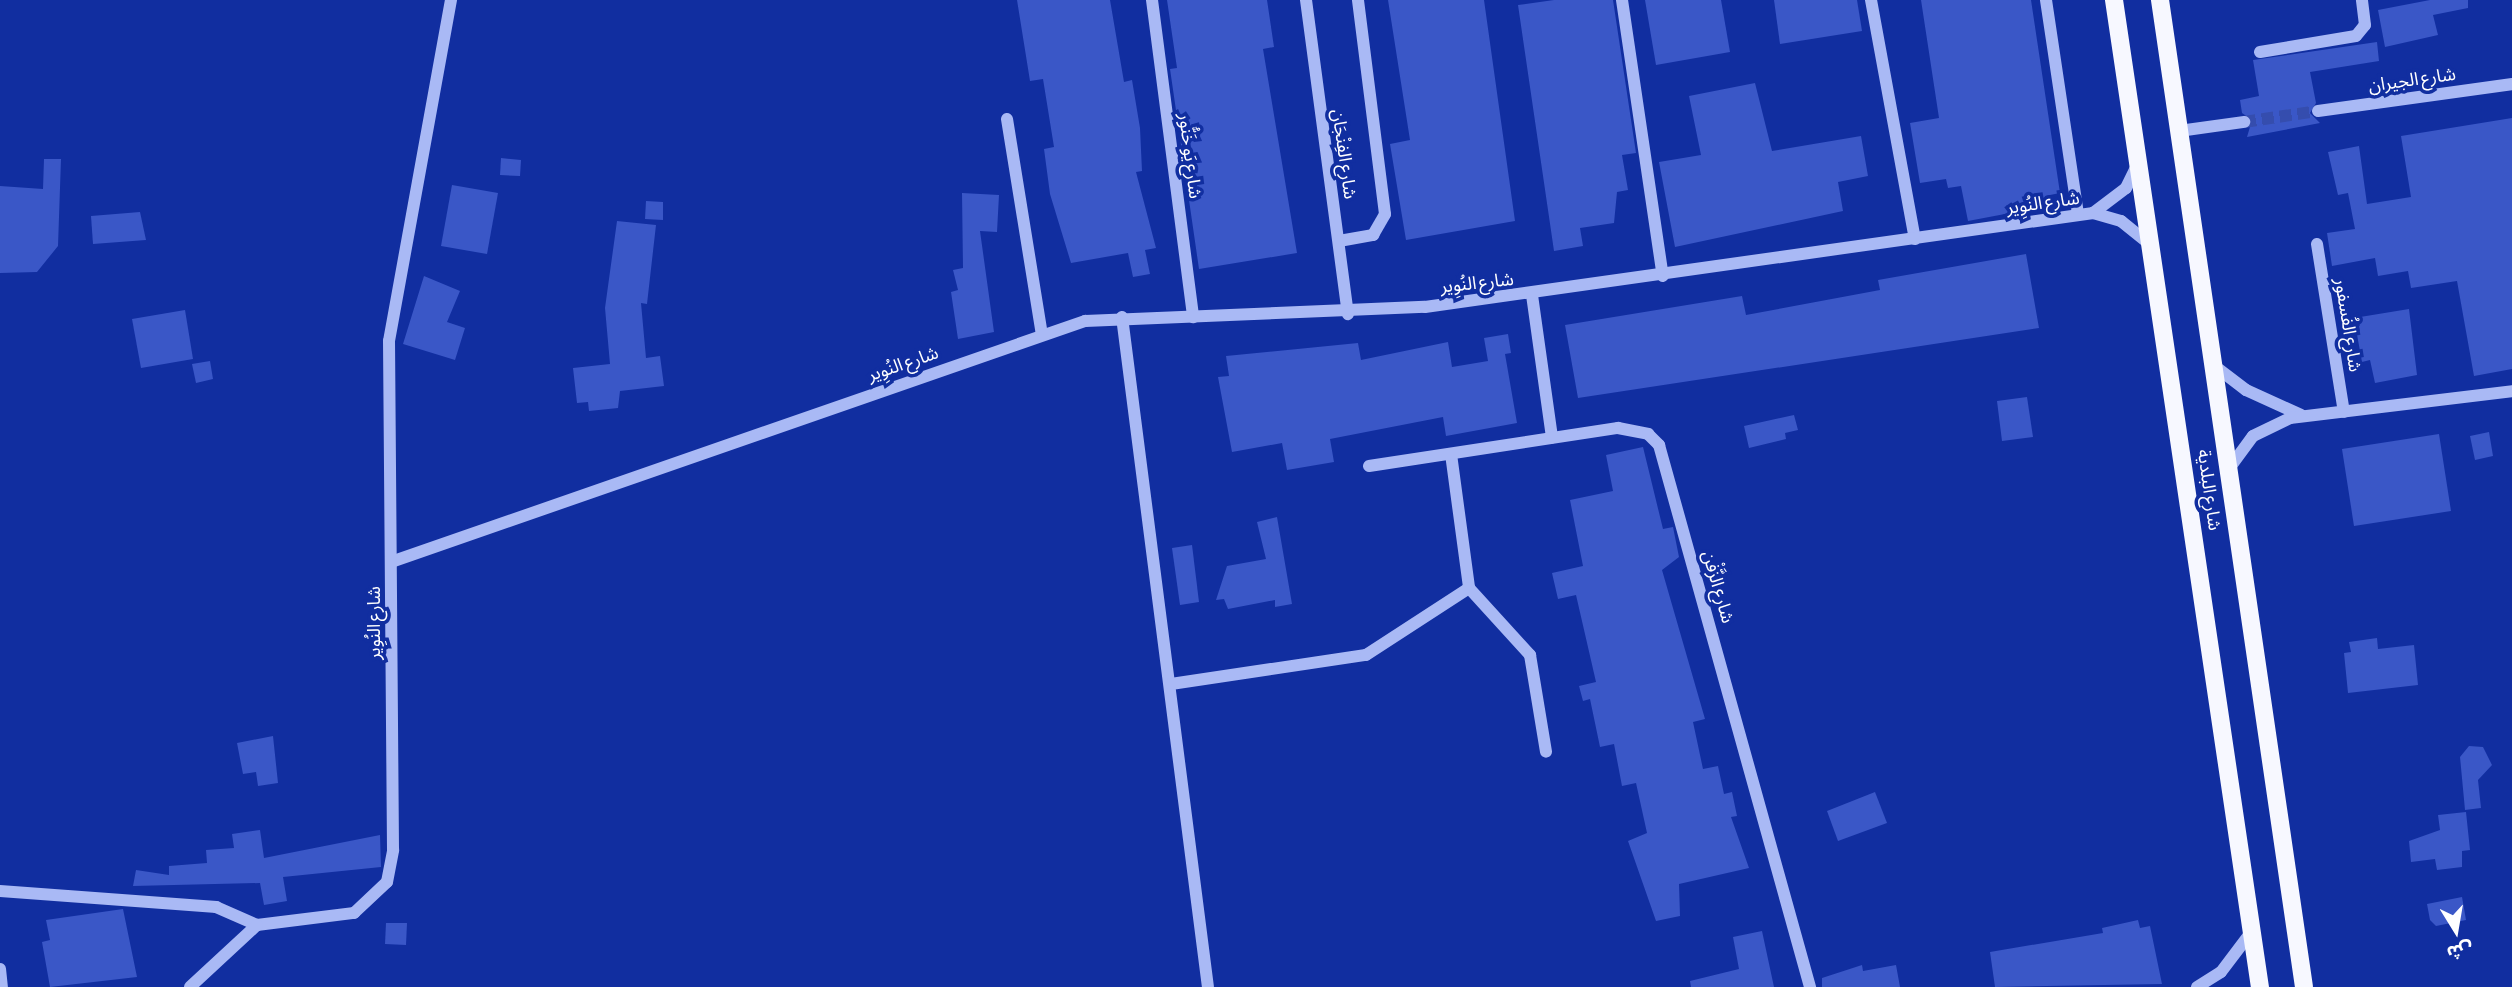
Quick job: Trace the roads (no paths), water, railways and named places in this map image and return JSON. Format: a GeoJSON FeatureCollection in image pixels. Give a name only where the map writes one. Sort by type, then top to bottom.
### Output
{"type":"FeatureCollection","features":[{"type":"Feature","properties":{"kind":"main road","name":"شارع البلدية"},"geometry":{"type":"LineString","coordinates":[[2114,0],[2153,249],[2260,987]]}},
{"type":"Feature","properties":{"kind":"main road","name":"شارع البلدية"},"geometry":{"type":"LineString","coordinates":[[2160,0],[2304,987]]}},
{"type":"Feature","properties":{"kind":"street"},"geometry":{"type":"LineString","coordinates":[[391,562],[388,341],[451,0]]}},
{"type":"Feature","properties":{"kind":"street","name":"شارع يَو خَنُّور"},"geometry":{"type":"LineString","coordinates":[[1152,0],[1193,317]]}},
{"type":"Feature","properties":{"kind":"street","name":"شارع الفِنْجَان"},"geometry":{"type":"LineString","coordinates":[[1306,0],[1348,314]]}},
{"type":"Feature","properties":{"kind":"street"},"geometry":{"type":"LineString","coordinates":[[1339,241],[1373,235],[1385,214],[1357,0]]}},
{"type":"Feature","properties":{"kind":"street"},"geometry":{"type":"LineString","coordinates":[[1622,0],[1663,276]]}},
{"type":"Feature","properties":{"kind":"street"},"geometry":{"type":"LineString","coordinates":[[1871,0],[1915,239]]}},
{"type":"Feature","properties":{"kind":"street"},"geometry":{"type":"LineString","coordinates":[[2046,0],[2078,215]]}},
{"type":"Feature","properties":{"kind":"street"},"geometry":{"type":"LineString","coordinates":[[2260,52],[2356,36],[2365,25],[2362,0]]}},
{"type":"Feature","properties":{"kind":"street","name":"شارع الجيران"},"geometry":{"type":"LineString","coordinates":[[2318,111],[2512,84]]}},
{"type":"Feature","properties":{"kind":"street"},"geometry":{"type":"LineString","coordinates":[[1007,118],[1042,334]]}},
{"type":"Feature","properties":{"kind":"street"},"geometry":{"type":"LineString","coordinates":[[2179,131],[2244,122]]}},
{"type":"Feature","properties":{"kind":"street","name":"شارع النُوِير"},"geometry":{"type":"LineString","coordinates":[[2093,213],[2126,188],[2138,163]]}},
{"type":"Feature","properties":{"kind":"street","name":"شارع النُوِير"},"geometry":{"type":"LineString","coordinates":[[257,925],[354,913],[379,894],[391,872],[391,562],[1042,334],[1122,317],[1348,314],[1532,295],[2093,213],[2134,228],[2153,249]]}},
{"type":"Feature","properties":{"kind":"street","name":"شارع الفُسفور"},"geometry":{"type":"LineString","coordinates":[[2317,244],[2344,412]]}},
{"type":"Feature","properties":{"kind":"street"},"geometry":{"type":"LineString","coordinates":[[1532,295],[1552,438]]}},
{"type":"Feature","properties":{"kind":"street"},"geometry":{"type":"LineString","coordinates":[[1122,317],[1208,987]]}},
{"type":"Feature","properties":{"kind":"street"},"geometry":{"type":"LineString","coordinates":[[2213,364],[2246,390],[2304,416]]}},
{"type":"Feature","properties":{"kind":"street"},"geometry":{"type":"LineString","coordinates":[[2228,470],[2264,428],[2304,416],[2512,391]]}},
{"type":"Feature","properties":{"kind":"street","name":"شارع الزَّفْن"},"geometry":{"type":"LineString","coordinates":[[1369,466],[1634,428],[1658,445],[1811,987]]}},
{"type":"Feature","properties":{"kind":"street"},"geometry":{"type":"LineString","coordinates":[[1451,454],[1469,588],[1530,655],[1546,752]]}},
{"type":"Feature","properties":{"kind":"street"},"geometry":{"type":"LineString","coordinates":[[1171,684],[1366,655],[1469,588]]}},
{"type":"Feature","properties":{"kind":"street"},"geometry":{"type":"LineString","coordinates":[[0,891],[216,907],[257,925],[190,987]]}},
{"type":"Feature","properties":{"kind":"street"},"geometry":{"type":"LineString","coordinates":[[2208,986],[2252,931]]}},
{"type":"Feature","properties":{"kind":"street"},"geometry":{"type":"LineString","coordinates":[[0,969],[2,987]]}},
{"type":"Feature","properties":{"kind":"tunnel"},"geometry":{"type":"LineString","coordinates":[[2244,122],[2318,111]]}}]}
